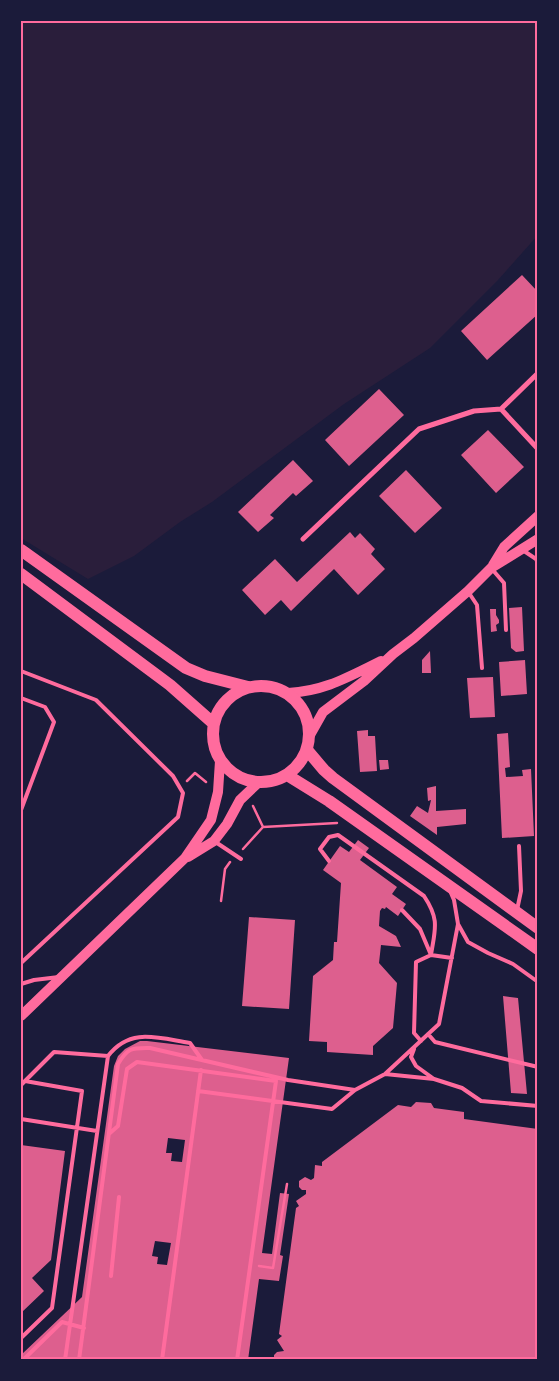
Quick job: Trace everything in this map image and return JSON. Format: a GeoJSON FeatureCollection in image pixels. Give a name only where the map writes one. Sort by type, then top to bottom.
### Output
{"type":"FeatureCollection","features":[{"type":"Feature","properties":{"kind":"main road"},"geometry":{"type":"LineString","coordinates":[[310,735],[323,712],[364,681],[468,591],[491,568],[504,547],[538,516]]}},
{"type":"Feature","properties":{"kind":"main road"},"geometry":{"type":"LineString","coordinates":[[491,568],[538,539]]}},
{"type":"Feature","properties":{"kind":"main road"},"geometry":{"type":"LineString","coordinates":[[21,550],[186,668],[205,676],[248,687]]}},
{"type":"Feature","properties":{"kind":"main road"},"geometry":{"type":"LineString","coordinates":[[21,574],[170,685],[213,723]]}},
{"type":"Feature","properties":{"kind":"main road"},"geometry":{"type":"LineString","coordinates":[[288,693],[311,691],[329,686],[393,654]]}},
{"type":"Feature","properties":{"kind":"main road"},"geometry":{"type":"LineString","coordinates":[[262,685],[288,693],[300,704],[308,718],[310,735],[307,750],[299,765],[287,775],[273,781],[244,780],[220,761],[213,745],[213,723],[225,701],[236,692],[248,687],[262,685]]}},
{"type":"Feature","properties":{"kind":"main road"},"geometry":{"type":"LineString","coordinates":[[307,750],[333,778],[538,928]]}},
{"type":"Feature","properties":{"kind":"main road"},"geometry":{"type":"LineString","coordinates":[[21,1016],[185,858],[211,820],[218,792],[220,761]]}},
{"type":"Feature","properties":{"kind":"main road"},"geometry":{"type":"LineString","coordinates":[[287,775],[358,822],[538,949]]}},
{"type":"Feature","properties":{"kind":"main road"},"geometry":{"type":"LineString","coordinates":[[185,858],[214,841],[227,824],[240,800],[259,782]]}},
{"type":"Feature","properties":{"kind":"street"},"geometry":{"type":"LineString","coordinates":[[303,539],[419,430],[474,411],[501,408],[538,373]]}},
{"type":"Feature","properties":{"kind":"street"},"geometry":{"type":"LineString","coordinates":[[501,408],[538,450]]}},
{"type":"Feature","properties":{"kind":"lane"},"geometry":{"type":"LineString","coordinates":[[522,549],[538,562]]}},
{"type":"Feature","properties":{"kind":"lane"},"geometry":{"type":"LineString","coordinates":[[491,568],[504,583],[506,630]]}},
{"type":"Feature","properties":{"kind":"lane"},"geometry":{"type":"LineString","coordinates":[[468,591],[478,605],[482,668]]}},
{"type":"Feature","properties":{"kind":"lane"},"geometry":{"type":"LineString","coordinates":[[21,670],[96,700],[173,776],[183,793],[178,817],[21,963]]}},
{"type":"Feature","properties":{"kind":"lane"},"geometry":{"type":"LineString","coordinates":[[21,698],[45,708],[54,722],[21,810]]}},
{"type":"Feature","properties":{"kind":"lane"},"geometry":{"type":"LineString","coordinates":[[329,861],[320,849],[329,837],[338,835],[424,896],[433,909],[436,922],[431,955]]}},
{"type":"Feature","properties":{"kind":"lane"},"geometry":{"type":"LineString","coordinates":[[214,841],[241,859]]}},
{"type":"Feature","properties":{"kind":"lane"},"geometry":{"type":"LineString","coordinates":[[516,912],[521,891],[519,846]]}},
{"type":"Feature","properties":{"kind":"lane"},"geometry":{"type":"LineString","coordinates":[[198,1091],[332,1109],[355,1090],[385,1074],[439,1024],[458,924],[454,900],[448,886]]}},
{"type":"Feature","properties":{"kind":"lane"},"geometry":{"type":"LineString","coordinates":[[402,910],[420,929],[431,955]]}},
{"type":"Feature","properties":{"kind":"lane"},"geometry":{"type":"LineString","coordinates":[[458,924],[468,942],[488,954],[513,964],[538,982]]}},
{"type":"Feature","properties":{"kind":"lane"},"geometry":{"type":"LineString","coordinates":[[421,1041],[414,1033],[416,962],[431,955],[452,958]]}},
{"type":"Feature","properties":{"kind":"lane"},"geometry":{"type":"LineString","coordinates":[[21,984],[63,976]]}},
{"type":"Feature","properties":{"kind":"lane"},"geometry":{"type":"LineString","coordinates":[[428,1034],[435,1042],[538,1067]]}},
{"type":"Feature","properties":{"kind":"lane"},"geometry":{"type":"LineString","coordinates":[[65,1360],[108,1056],[116,1046],[128,1039],[152,1036],[190,1043],[202,1060]]}},
{"type":"Feature","properties":{"kind":"lane"},"geometry":{"type":"LineString","coordinates":[[414,1047],[412,1057],[416,1066],[434,1079]]}},
{"type":"Feature","properties":{"kind":"lane"},"geometry":{"type":"LineString","coordinates":[[79,1360],[118,1064],[130,1048],[150,1048],[288,1080],[355,1090]]}},
{"type":"Feature","properties":{"kind":"lane"},"geometry":{"type":"LineString","coordinates":[[21,1085],[54,1052],[108,1056]]}},
{"type":"Feature","properties":{"kind":"lane"},"geometry":{"type":"LineString","coordinates":[[110,1133],[118,1126],[128,1069],[136,1062],[276,1081],[237,1360]]}},
{"type":"Feature","properties":{"kind":"lane"},"geometry":{"type":"LineString","coordinates":[[162,1360],[201,1070]]}},
{"type":"Feature","properties":{"kind":"lane"},"geometry":{"type":"LineString","coordinates":[[385,1074],[434,1079],[462,1088],[481,1101],[538,1106]]}},
{"type":"Feature","properties":{"kind":"lane"},"geometry":{"type":"LineString","coordinates":[[21,1338],[52,1308],[82,1091],[25,1081]]}},
{"type":"Feature","properties":{"kind":"lane"},"geometry":{"type":"LineString","coordinates":[[21,1119],[96,1131]]}},
{"type":"Feature","properties":{"kind":"lane"},"geometry":{"type":"LineString","coordinates":[[111,1276],[119,1197]]}},
{"type":"Feature","properties":{"kind":"lane"},"geometry":{"type":"LineString","coordinates":[[23,1360],[62,1322],[84,1328]]}},
{"type":"Feature","properties":{"kind":"path"},"geometry":{"type":"LineString","coordinates":[[180,787],[195,774],[207,782]]}},
{"type":"Feature","properties":{"kind":"path"},"geometry":{"type":"LineString","coordinates":[[263,827],[358,822]]}},
{"type":"Feature","properties":{"kind":"path"},"geometry":{"type":"LineString","coordinates":[[250,1265],[273,1268],[287,1184]]}},
{"type":"Feature","properties":{"kind":"shaded area"},"geometry":{"type":"Polygon","coordinates":[[[21,21],[538,21],[538,235],[498,280],[430,348],[344,404],[212,502],[180,522],[134,556],[88,579],[21,538],[21,21]]]}},
{"type":"Feature","properties":{"kind":"building"},"geometry":{"type":"Polygon","coordinates":[[[522,275],[538,292],[536,307],[538,314],[487,360],[461,331],[522,275]]]}},
{"type":"Feature","properties":{"kind":"building"},"geometry":{"type":"Polygon","coordinates":[[[379,389],[404,415],[349,466],[325,440],[379,389]]]}},
{"type":"Feature","properties":{"kind":"building"},"geometry":{"type":"Polygon","coordinates":[[[488,430],[524,467],[496,493],[461,455],[488,430]]]}},
{"type":"Feature","properties":{"kind":"building"},"geometry":{"type":"Polygon","coordinates":[[[293,460],[313,481],[296,496],[293,493],[270,515],[274,518],[258,532],[238,512],[293,460]]]}},
{"type":"Feature","properties":{"kind":"building"},"geometry":{"type":"Polygon","coordinates":[[[406,470],[442,508],[415,533],[379,496],[406,470]]]}},
{"type":"Feature","properties":{"kind":"building"},"geometry":{"type":"Polygon","coordinates":[[[350,532],[355,538],[360,533],[375,549],[371,554],[385,569],[358,595],[334,569],[291,611],[281,600],[265,615],[242,590],[275,559],[297,582],[350,532]]]}},
{"type":"Feature","properties":{"kind":"building"},"geometry":{"type":"Polygon","coordinates":[[[522,607],[524,651],[516,652],[511,648],[509,608],[522,607]]]}},
{"type":"Feature","properties":{"kind":"building"},"geometry":{"type":"Polygon","coordinates":[[[490,609],[496,609],[496,615],[499,620],[499,623],[496,625],[497,631],[491,632],[490,609]]]}},
{"type":"Feature","properties":{"kind":"building"},"geometry":{"type":"Polygon","coordinates":[[[430,651],[431,673],[422,673],[422,660],[430,651]]]}},
{"type":"Feature","properties":{"kind":"building"},"geometry":{"type":"Polygon","coordinates":[[[525,660],[527,694],[501,696],[499,662],[525,660]]]}},
{"type":"Feature","properties":{"kind":"building"},"geometry":{"type":"Polygon","coordinates":[[[493,677],[495,717],[470,718],[467,678],[493,677]]]}},
{"type":"Feature","properties":{"kind":"building"},"geometry":{"type":"Polygon","coordinates":[[[368,730],[368,736],[375,736],[377,771],[360,772],[357,731],[368,730]]]}},
{"type":"Feature","properties":{"kind":"building"},"geometry":{"type":"Polygon","coordinates":[[[508,733],[510,767],[505,768],[506,777],[523,776],[522,770],[531,769],[534,836],[502,838],[497,734],[508,733]]]}},
{"type":"Feature","properties":{"kind":"building"},"geometry":{"type":"Polygon","coordinates":[[[379,760],[388,760],[389,769],[380,770],[379,760]]]}},
{"type":"Feature","properties":{"kind":"building"},"geometry":{"type":"Polygon","coordinates":[[[436,786],[436,811],[466,809],[466,824],[437,827],[437,835],[410,816],[417,806],[428,813],[431,800],[428,801],[427,788],[436,786]]]}},
{"type":"Feature","properties":{"kind":"building"},"geometry":{"type":"Polygon","coordinates":[[[358,840],[369,848],[360,860],[397,887],[392,894],[406,904],[398,916],[386,907],[380,911],[379,926],[396,936],[401,947],[381,945],[379,963],[397,983],[393,1028],[373,1046],[373,1055],[327,1052],[327,1042],[309,1041],[313,976],[333,960],[334,942],[337,942],[341,883],[323,870],[340,846],[349,852],[358,840]]]}},
{"type":"Feature","properties":{"kind":"building"},"geometry":{"type":"Polygon","coordinates":[[[249,917],[295,920],[289,1009],[242,1006],[249,917]]]}},
{"type":"Feature","properties":{"kind":"building"},"geometry":{"type":"Polygon","coordinates":[[[503,996],[518,998],[527,1094],[511,1093],[503,996]]]}},
{"type":"Feature","properties":{"kind":"building"},"geometry":{"type":"Polygon","coordinates":[[[140,1041],[147,1041],[289,1058],[262,1253],[272,1254],[280,1193],[289,1194],[280,1255],[283,1256],[279,1281],[259,1279],[248,1360],[21,1360],[21,1355],[82,1297],[114,1066],[118,1056],[125,1049],[140,1041]],[[168,1138],[166,1153],[172,1153],[171,1161],[182,1162],[185,1140],[168,1138]],[[155,1241],[152,1256],[158,1257],[157,1264],[167,1265],[171,1243],[155,1241]]]}},
{"type":"Feature","properties":{"kind":"building"},"geometry":{"type":"Polygon","coordinates":[[[416,1102],[431,1103],[434,1108],[464,1112],[464,1119],[538,1129],[538,1360],[274,1360],[274,1355],[277,1352],[284,1351],[277,1340],[282,1336],[279,1334],[296,1208],[299,1206],[296,1201],[306,1194],[306,1190],[302,1190],[299,1187],[299,1181],[305,1177],[311,1180],[314,1178],[315,1165],[322,1166],[322,1162],[398,1105],[411,1107],[416,1102]]]}},
{"type":"Feature","properties":{"kind":"building"},"geometry":{"type":"Polygon","coordinates":[[[21,1145],[65,1151],[51,1260],[32,1278],[44,1291],[21,1313],[21,1145]]]}}]}
